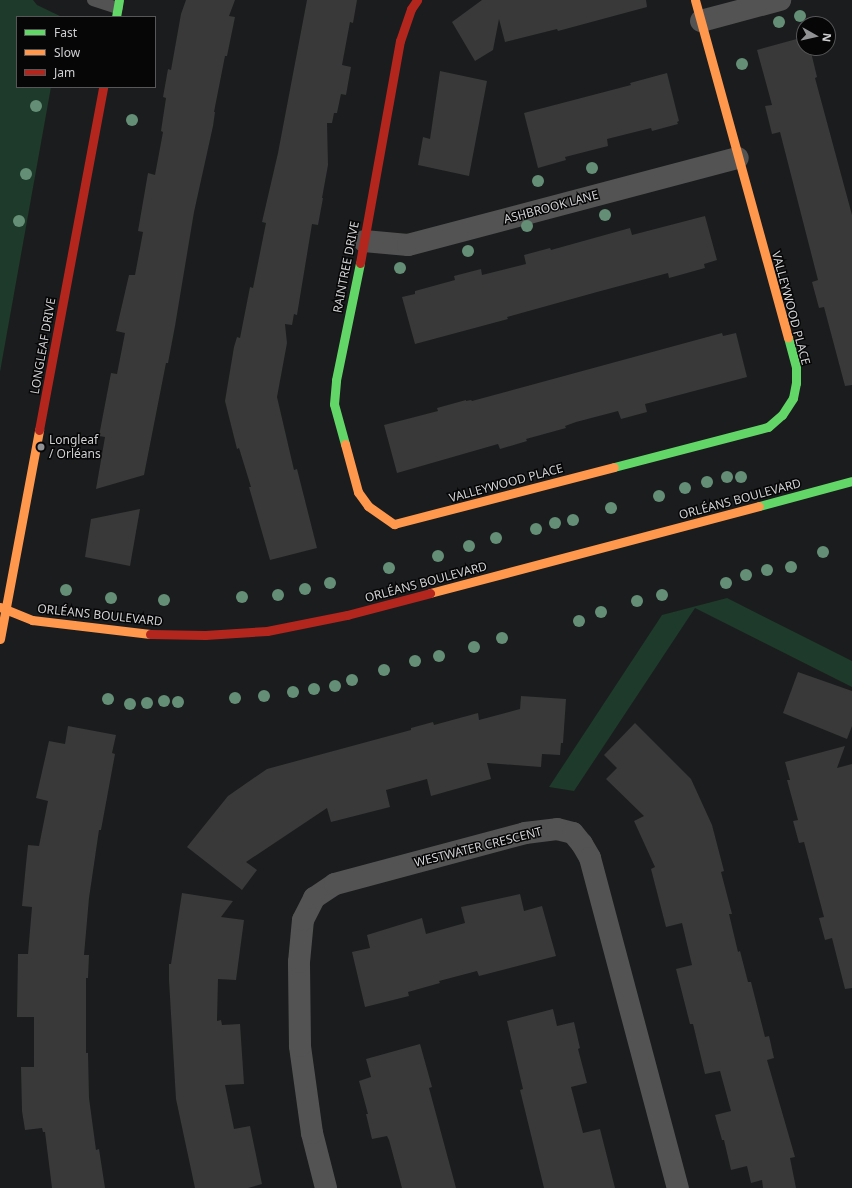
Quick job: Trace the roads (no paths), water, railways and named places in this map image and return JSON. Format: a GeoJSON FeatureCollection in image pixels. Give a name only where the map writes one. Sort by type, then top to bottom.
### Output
{"type":"FeatureCollection","features":[{"type":"Feature","properties":{"kind":"street","name":"RAINTREE DRIVE"},"geometry":{"type":"LineString","coordinates":[[394,524],[368,506],[358,492],[334,404],[336,380],[364,241],[400,41],[411,9],[417,0]]}},
{"type":"Feature","properties":{"kind":"street","name":"VALLEYWOOD PLACE"},"geometry":{"type":"LineString","coordinates":[[394,524],[768,428],[782,415],[792,398],[796,383],[796,367],[695,0]]}},
{"type":"Feature","properties":{"kind":"street"},"geometry":{"type":"LineString","coordinates":[[701,21],[780,0]]}},
{"type":"Feature","properties":{"kind":"street","name":"LONGLEAF DRIVE"},"geometry":{"type":"LineString","coordinates":[[0,639],[3,609],[103,88]]}},
{"type":"Feature","properties":{"kind":"street","name":"ASHBROOK LANE"},"geometry":{"type":"LineString","coordinates":[[364,241],[408,245],[738,158]]}},
{"type":"Feature","properties":{"kind":"street","name":"ORLÉANS BOULEVARD"},"geometry":{"type":"LineString","coordinates":[[3,609],[32,620],[143,634],[205,635],[267,631],[347,615],[852,481]]}},
{"type":"Feature","properties":{"kind":"street","name":"WESTWATER CRESCENT"},"geometry":{"type":"LineString","coordinates":[[326,1188],[312,1133],[300,1046],[299,962],[303,920],[314,898],[335,884],[525,833],[557,828],[573,833],[582,844],[590,858],[678,1188]]}},
{"type":"Feature","properties":{"kind":"lane"},"geometry":{"type":"LineString","coordinates":[[93,0],[117,8]]}},
{"type":"Feature","properties":{"kind":"place","name":"Longleaf / Orléans"},"geometry":{"type":"Point","coordinates":[41,447]}}]}
